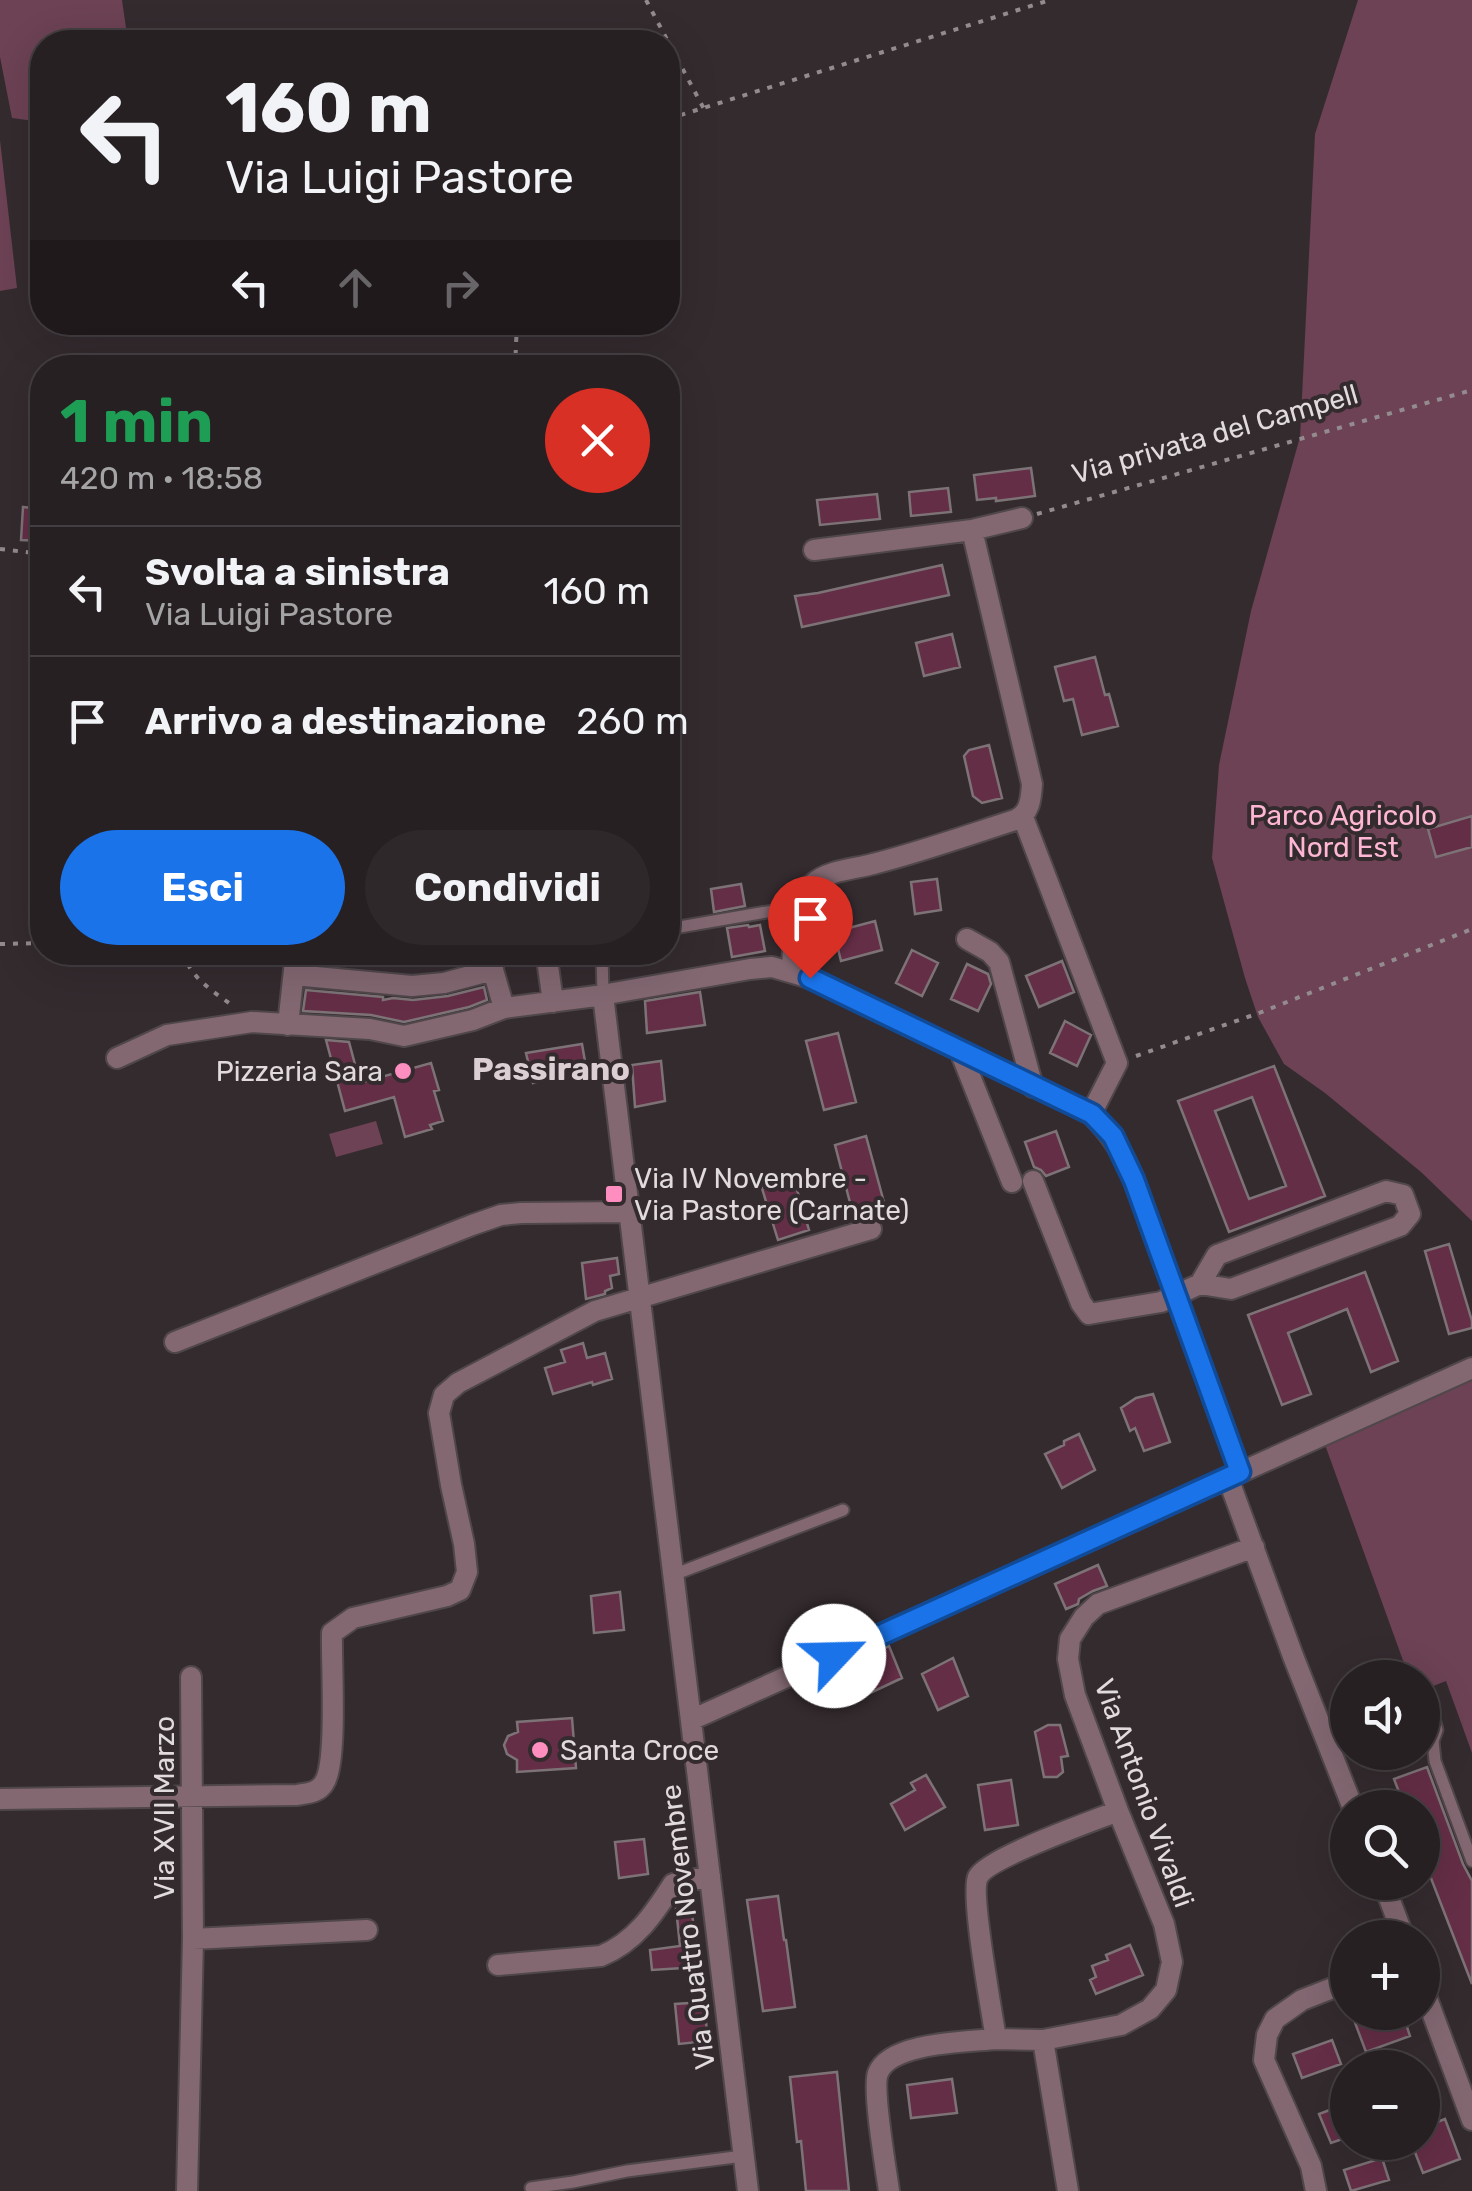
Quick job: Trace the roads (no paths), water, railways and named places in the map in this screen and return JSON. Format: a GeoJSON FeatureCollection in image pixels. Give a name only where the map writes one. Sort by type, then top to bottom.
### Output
{"type":"FeatureCollection","features":[{"type":"Feature","properties":{"kind":"street"},"geometry":{"type":"LineString","coordinates":[[814,550],[972,530],[1022,518]]}},
{"type":"Feature","properties":{"kind":"street"},"geometry":{"type":"LineString","coordinates":[[792,972],[794,924],[801,901],[814,882],[1023,817],[1031,802],[1032,784],[972,530]]}},
{"type":"Feature","properties":{"kind":"street"},"geometry":{"type":"LineString","coordinates":[[1023,817],[1118,1063],[1092,1114]]}},
{"type":"Feature","properties":{"kind":"street"},"geometry":{"type":"LineString","coordinates":[[967,939],[999,962],[1032,1086]]}},
{"type":"Feature","properties":{"kind":"street"},"geometry":{"type":"LineString","coordinates":[[288,1025],[295,965]]}},
{"type":"Feature","properties":{"kind":"street"},"geometry":{"type":"LineString","coordinates":[[294,975],[412,986],[444,983],[483,965]]}},
{"type":"Feature","properties":{"kind":"street"},"geometry":{"type":"LineString","coordinates":[[493,965],[504,1008]]}},
{"type":"Feature","properties":{"kind":"street"},"geometry":{"type":"LineString","coordinates":[[548,965],[552,1002]]}},
{"type":"Feature","properties":{"kind":"street"},"geometry":{"type":"LineString","coordinates":[[117,1058],[166,1035],[252,1022],[370,1029],[404,1036],[473,1020],[504,1008],[772,967],[810,978],[1092,1114],[1113,1136],[1125,1157],[1176,1296],[1254,1548],[1346,1790]]}},
{"type":"Feature","properties":{"kind":"street","name":"Via Quattro Novembre"},"geometry":{"type":"LineString","coordinates":[[603,995],[748,2191]]}},
{"type":"Feature","properties":{"kind":"street"},"geometry":{"type":"LineString","coordinates":[[960,1052],[1089,1314],[1161,1302],[1200,1284],[1217,1254],[1386,1191],[1403,1195],[1410,1214],[1400,1226],[1232,1289],[1200,1284]]}},
{"type":"Feature","properties":{"kind":"street"},"geometry":{"type":"LineString","coordinates":[[176,1342],[501,1215],[629,1212]]}},
{"type":"Feature","properties":{"kind":"street"},"geometry":{"type":"LineString","coordinates":[[0,1799],[314,1792],[326,1781],[332,1760],[332,1632],[352,1618],[447,1596],[460,1590],[467,1572],[439,1413],[444,1395],[458,1383],[595,1312],[871,1230]]}},
{"type":"Feature","properties":{"kind":"street"},"geometry":{"type":"LineString","coordinates":[[1276,1232],[1290,1267]]}},
{"type":"Feature","properties":{"kind":"street"},"geometry":{"type":"LineString","coordinates":[[691,1720],[1472,1368]]}},
{"type":"Feature","properties":{"kind":"street","name":"Via Antonio Vivaldi"},"geometry":{"type":"LineString","coordinates":[[888,2191],[878,2073],[890,2057],[919,2048],[996,2039],[1043,2040],[1120,2024],[1150,2008],[1166,1990],[1172,1962],[1164,1924],[1075,1695],[1068,1660],[1070,1639],[1098,1604],[1254,1548]]}},
{"type":"Feature","properties":{"kind":"street","name":"Via XVII Marzo"},"geometry":{"type":"LineString","coordinates":[[186,2191],[193,1940],[191,1677]]}},
{"type":"Feature","properties":{"kind":"street"},"geometry":{"type":"LineString","coordinates":[[996,2039],[979,1930],[975,1883],[980,1872],[1001,1859],[1118,1811]]}},
{"type":"Feature","properties":{"kind":"street"},"geometry":{"type":"LineString","coordinates":[[498,1965],[601,1956],[616,1950],[638,1933],[673,1884],[710,1876]]}},
{"type":"Feature","properties":{"kind":"street"},"geometry":{"type":"LineString","coordinates":[[193,1940],[367,1930]]}},
{"type":"Feature","properties":{"kind":"street"},"geometry":{"type":"LineString","coordinates":[[1316,2191],[1311,2166],[1264,2060],[1267,2035],[1275,2018],[1302,2000],[1330,1989]]}},
{"type":"Feature","properties":{"kind":"street"},"geometry":{"type":"LineString","coordinates":[[1439,2030],[1472,2120]]}},
{"type":"Feature","properties":{"kind":"street"},"geometry":{"type":"LineString","coordinates":[[1043,2040],[1068,2191]]}},
{"type":"Feature","properties":{"kind":"lane"},"geometry":{"type":"LineString","coordinates":[[680,927],[784,909]]}},
{"type":"Feature","properties":{"kind":"lane","name":"Via Quattro Novembre"},"geometry":{"type":"LineString","coordinates":[[602,965],[603,995]]}},
{"type":"Feature","properties":{"kind":"lane"},"geometry":{"type":"LineString","coordinates":[[673,1575],[843,1510]]}},
{"type":"Feature","properties":{"kind":"lane"},"geometry":{"type":"LineString","coordinates":[[1438,1770],[1472,1861]]}},
{"type":"Feature","properties":{"kind":"lane"},"geometry":{"type":"LineString","coordinates":[[531,2188],[744,2156]]}},
{"type":"Feature","properties":{"kind":"place","name":"Pizzeria Sara"},"geometry":{"type":"Point","coordinates":[403,1071]}},
{"type":"Feature","properties":{"kind":"place","name":"Via IV Novembre - Via Pastore (Carnate)"},"geometry":{"type":"Point","coordinates":[614,1194]}},
{"type":"Feature","properties":{"kind":"place","name":"Santa Croce"},"geometry":{"type":"Point","coordinates":[540,1750]}},
{"type":"Feature","properties":{"kind":"district","name":"Passirano"},"geometry":{"type":"Point","coordinates":[551,1069]}},
{"type":"Feature","properties":{"kind":"park label","name":"Parco Agricolo Nord Est"},"geometry":{"type":"Point","coordinates":[1343,831]}}]}
